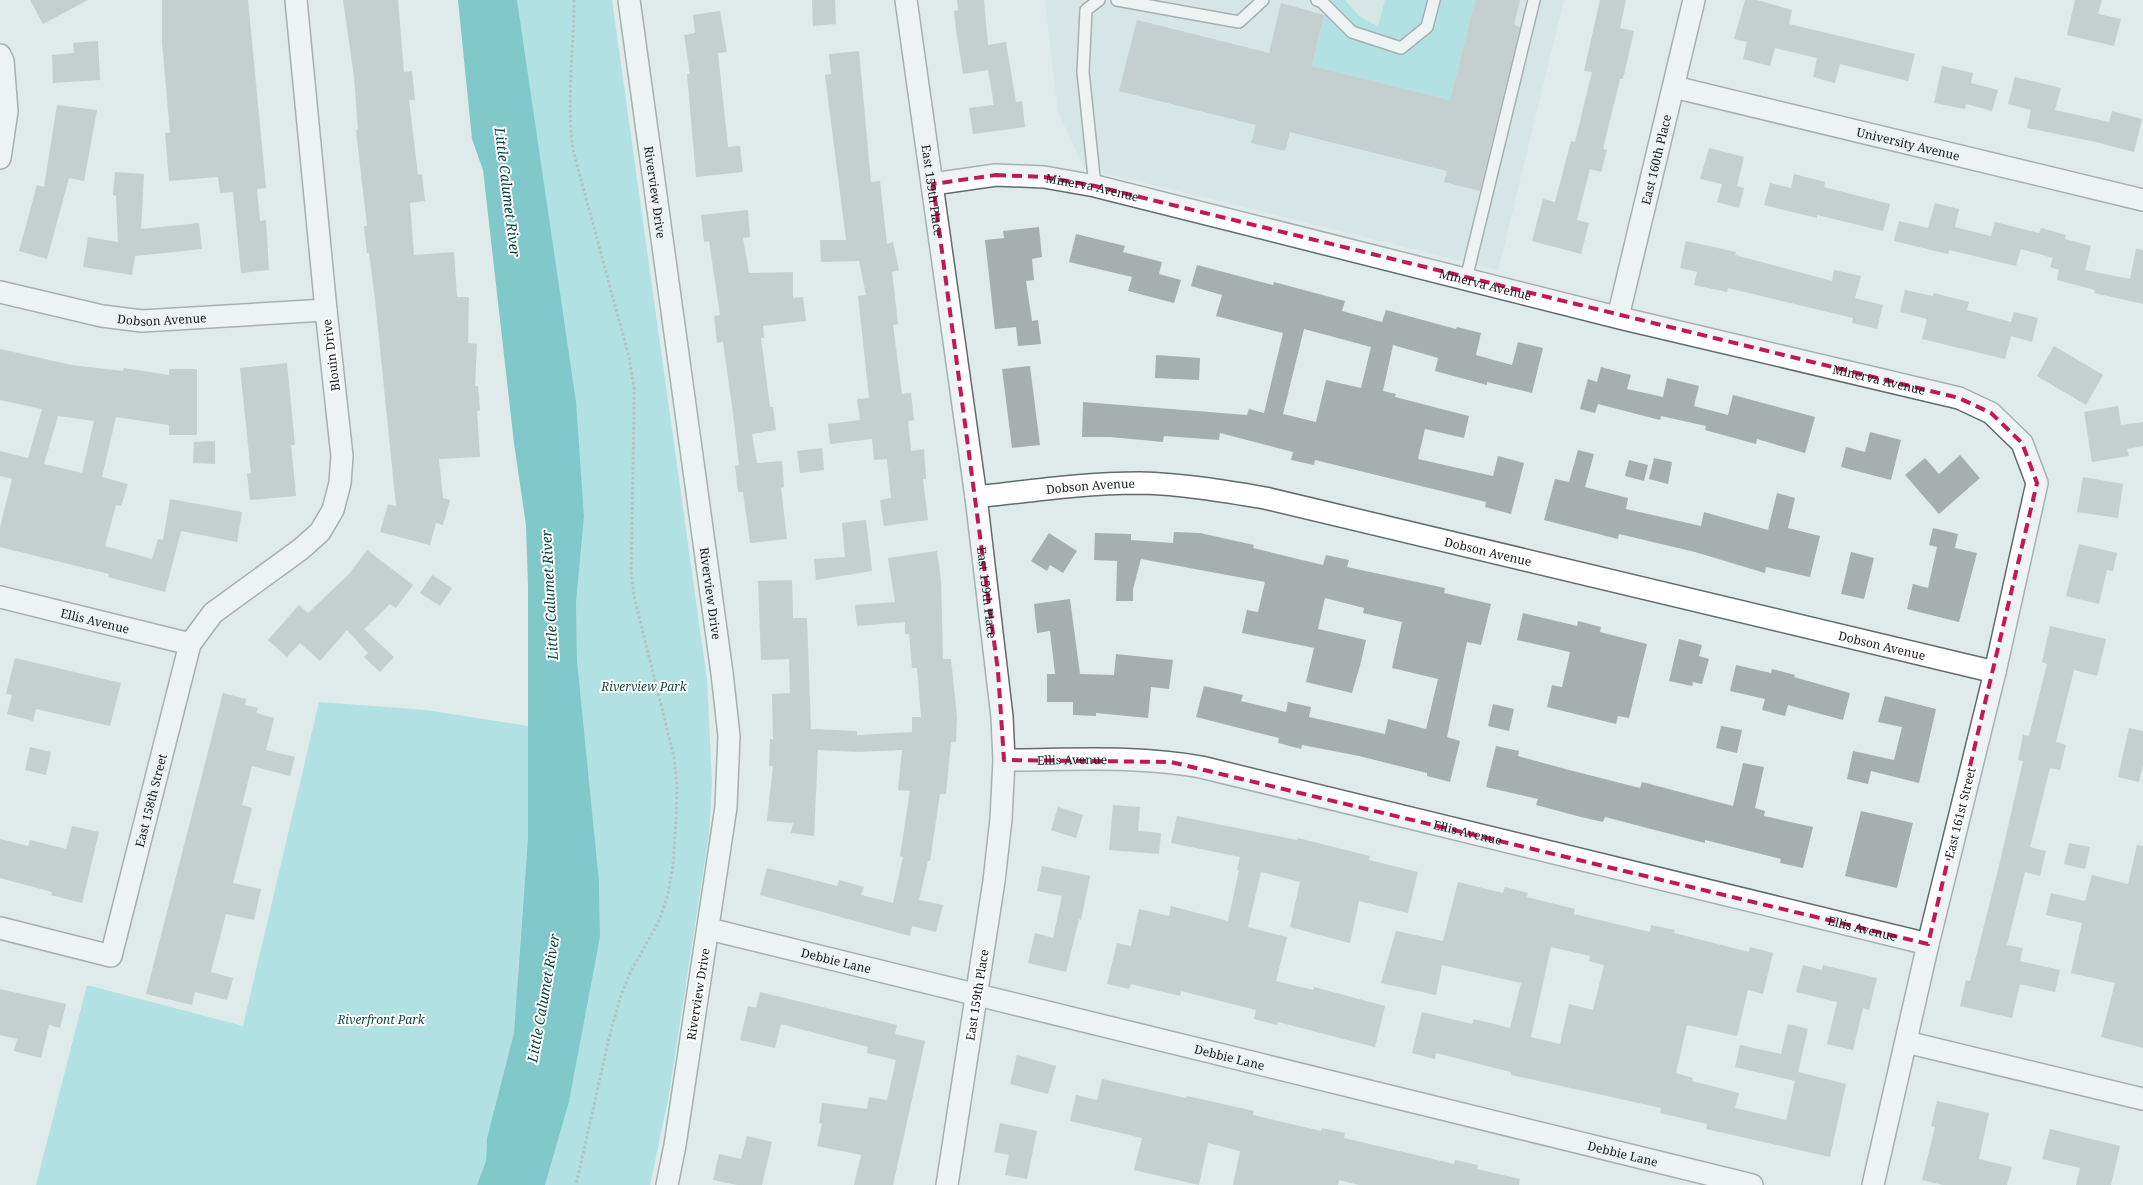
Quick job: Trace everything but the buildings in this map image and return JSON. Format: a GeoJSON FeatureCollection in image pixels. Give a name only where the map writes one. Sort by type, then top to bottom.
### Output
{"type":"FeatureCollection","features":[{"type":"Feature","properties":{"kind":"street","name":"Blouin Drive"},"geometry":{"type":"LineString","coordinates":[[190,644],[213,613],[301,549],[320,532],[333,510],[340,483],[342,456],[296,0]]}},
{"type":"Feature","properties":{"kind":"street","name":"Riverview Drive"},"geometry":{"type":"LineString","coordinates":[[628,0],[722,673],[728,736],[726,807],[675,1145],[667,1185]]}},
{"type":"Feature","properties":{"kind":"street","name":"East 159th Place"},"geometry":{"type":"LineString","coordinates":[[906,0],[934,184],[976,496],[998,671],[1004,760],[995,872],[978,996],[947,1185]]}},
{"type":"Feature","properties":{"kind":"street","name":"East 160th Place"},"geometry":{"type":"LineString","coordinates":[[1618,318],[1694,0]]}},
{"type":"Feature","properties":{"kind":"street"},"geometry":{"type":"LineString","coordinates":[[0,55],[3,60],[7,111],[0,158]]}},
{"type":"Feature","properties":{"kind":"street","name":"University Avenue"},"geometry":{"type":"LineString","coordinates":[[1674,87],[2143,200]]}},
{"type":"Feature","properties":{"kind":"street","name":"Minerva Avenue"},"geometry":{"type":"LineString","coordinates":[[934,184],[996,175],[1044,177],[1096,186],[1618,318],[1959,398],[1992,413],[2022,443]]}},
{"type":"Feature","properties":{"kind":"street","name":"Dobson Avenue"},"geometry":{"type":"LineString","coordinates":[[0,292],[102,316],[142,321],[326,310]]}},
{"type":"Feature","properties":{"kind":"street","name":"East 161st Street"},"geometry":{"type":"LineString","coordinates":[[1872,1185],[1928,944],[1995,672],[2037,483],[2022,443]]}},
{"type":"Feature","properties":{"kind":"street","name":"Dobson Avenue"},"geometry":{"type":"LineString","coordinates":[[976,496],[1096,484],[1140,483],[1220,490],[1285,503],[1995,672]]}},
{"type":"Feature","properties":{"kind":"street","name":"Ellis Avenue"},"geometry":{"type":"LineString","coordinates":[[0,596],[190,644]]}},
{"type":"Feature","properties":{"kind":"street","name":"East 158th Street"},"geometry":{"type":"LineString","coordinates":[[0,928],[111,956],[190,644]]}},
{"type":"Feature","properties":{"kind":"street","name":"Ellis Avenue"},"geometry":{"type":"LineString","coordinates":[[1004,760],[1136,760],[1171,762],[1202,767],[1928,944]]}},
{"type":"Feature","properties":{"kind":"street","name":"Debbie Lane"},"geometry":{"type":"LineString","coordinates":[[708,929],[1752,1185]]}},
{"type":"Feature","properties":{"kind":"street"},"geometry":{"type":"LineString","coordinates":[[1906,1042],[2143,1100]]}},
{"type":"Feature","properties":{"kind":"lane"},"geometry":{"type":"LineString","coordinates":[[1096,186],[1083,72],[1086,10],[1099,0]]}},
{"type":"Feature","properties":{"kind":"lane"},"geometry":{"type":"LineString","coordinates":[[1117,0],[1239,22],[1264,0]]}},
{"type":"Feature","properties":{"kind":"lane"},"geometry":{"type":"LineString","coordinates":[[1317,0],[1322,2],[1352,32],[1401,48],[1427,27],[1434,0]]}},
{"type":"Feature","properties":{"kind":"lane"},"geometry":{"type":"LineString","coordinates":[[1466,279],[1534,0]]}},
{"type":"Feature","properties":{"kind":"path"},"geometry":{"type":"LineString","coordinates":[[574,0],[569,123],[573,150],[629,357],[634,388],[632,579],[634,596],[674,757],[677,785],[673,866],[667,898],[658,923],[631,971],[621,995],[609,1038],[576,1185]]}},
{"type":"Feature","properties":{"kind":"highlighted area"},"geometry":{"type":"Polygon","coordinates":[[[996,175],[1044,177],[1095,186],[1959,398],[1991,413],[2022,443],[2037,483],[1928,944],[1171,762],[1004,760],[998,671],[933,184],[996,175]]]}},
{"type":"Feature","properties":{"kind":"shaded area"},"geometry":{"type":"Polygon","coordinates":[[[1045,0],[1564,0],[1498,270],[1084,168],[1058,111],[1045,0]]]}},
{"type":"Feature","properties":{"kind":"green space","name":"Riverview Park"},"geometry":{"type":"Polygon","coordinates":[[[517,0],[612,0],[707,680],[712,783],[709,834],[668,1100],[650,1185],[545,1185],[569,1102],[600,937],[599,881],[577,660],[576,603],[584,517],[517,0]]]}},
{"type":"Feature","properties":{"kind":"green space"},"geometry":{"type":"Polygon","coordinates":[[[1328,0],[1345,0],[1359,16],[1378,27],[1385,0],[1475,0],[1450,100],[1312,66],[1328,0]]]}},
{"type":"Feature","properties":{"kind":"green space","name":"Riverfront Park"},"geometry":{"type":"Polygon","coordinates":[[[319,702],[426,710],[528,726],[528,837],[518,972],[518,1001],[514,1034],[487,1138],[486,1161],[477,1185],[36,1185],[87,985],[243,1026],[319,702]]]}},
{"type":"Feature","properties":{"kind":"water","name":"Little Calumet River"},"geometry":{"type":"Polygon","coordinates":[[[458,0],[517,0],[576,402],[584,517],[576,603],[577,660],[599,881],[600,937],[569,1102],[545,1185],[477,1185],[486,1161],[487,1138],[514,1033],[528,837],[528,586],[526,525],[514,443],[483,170],[472,139],[458,0]]]}}]}
